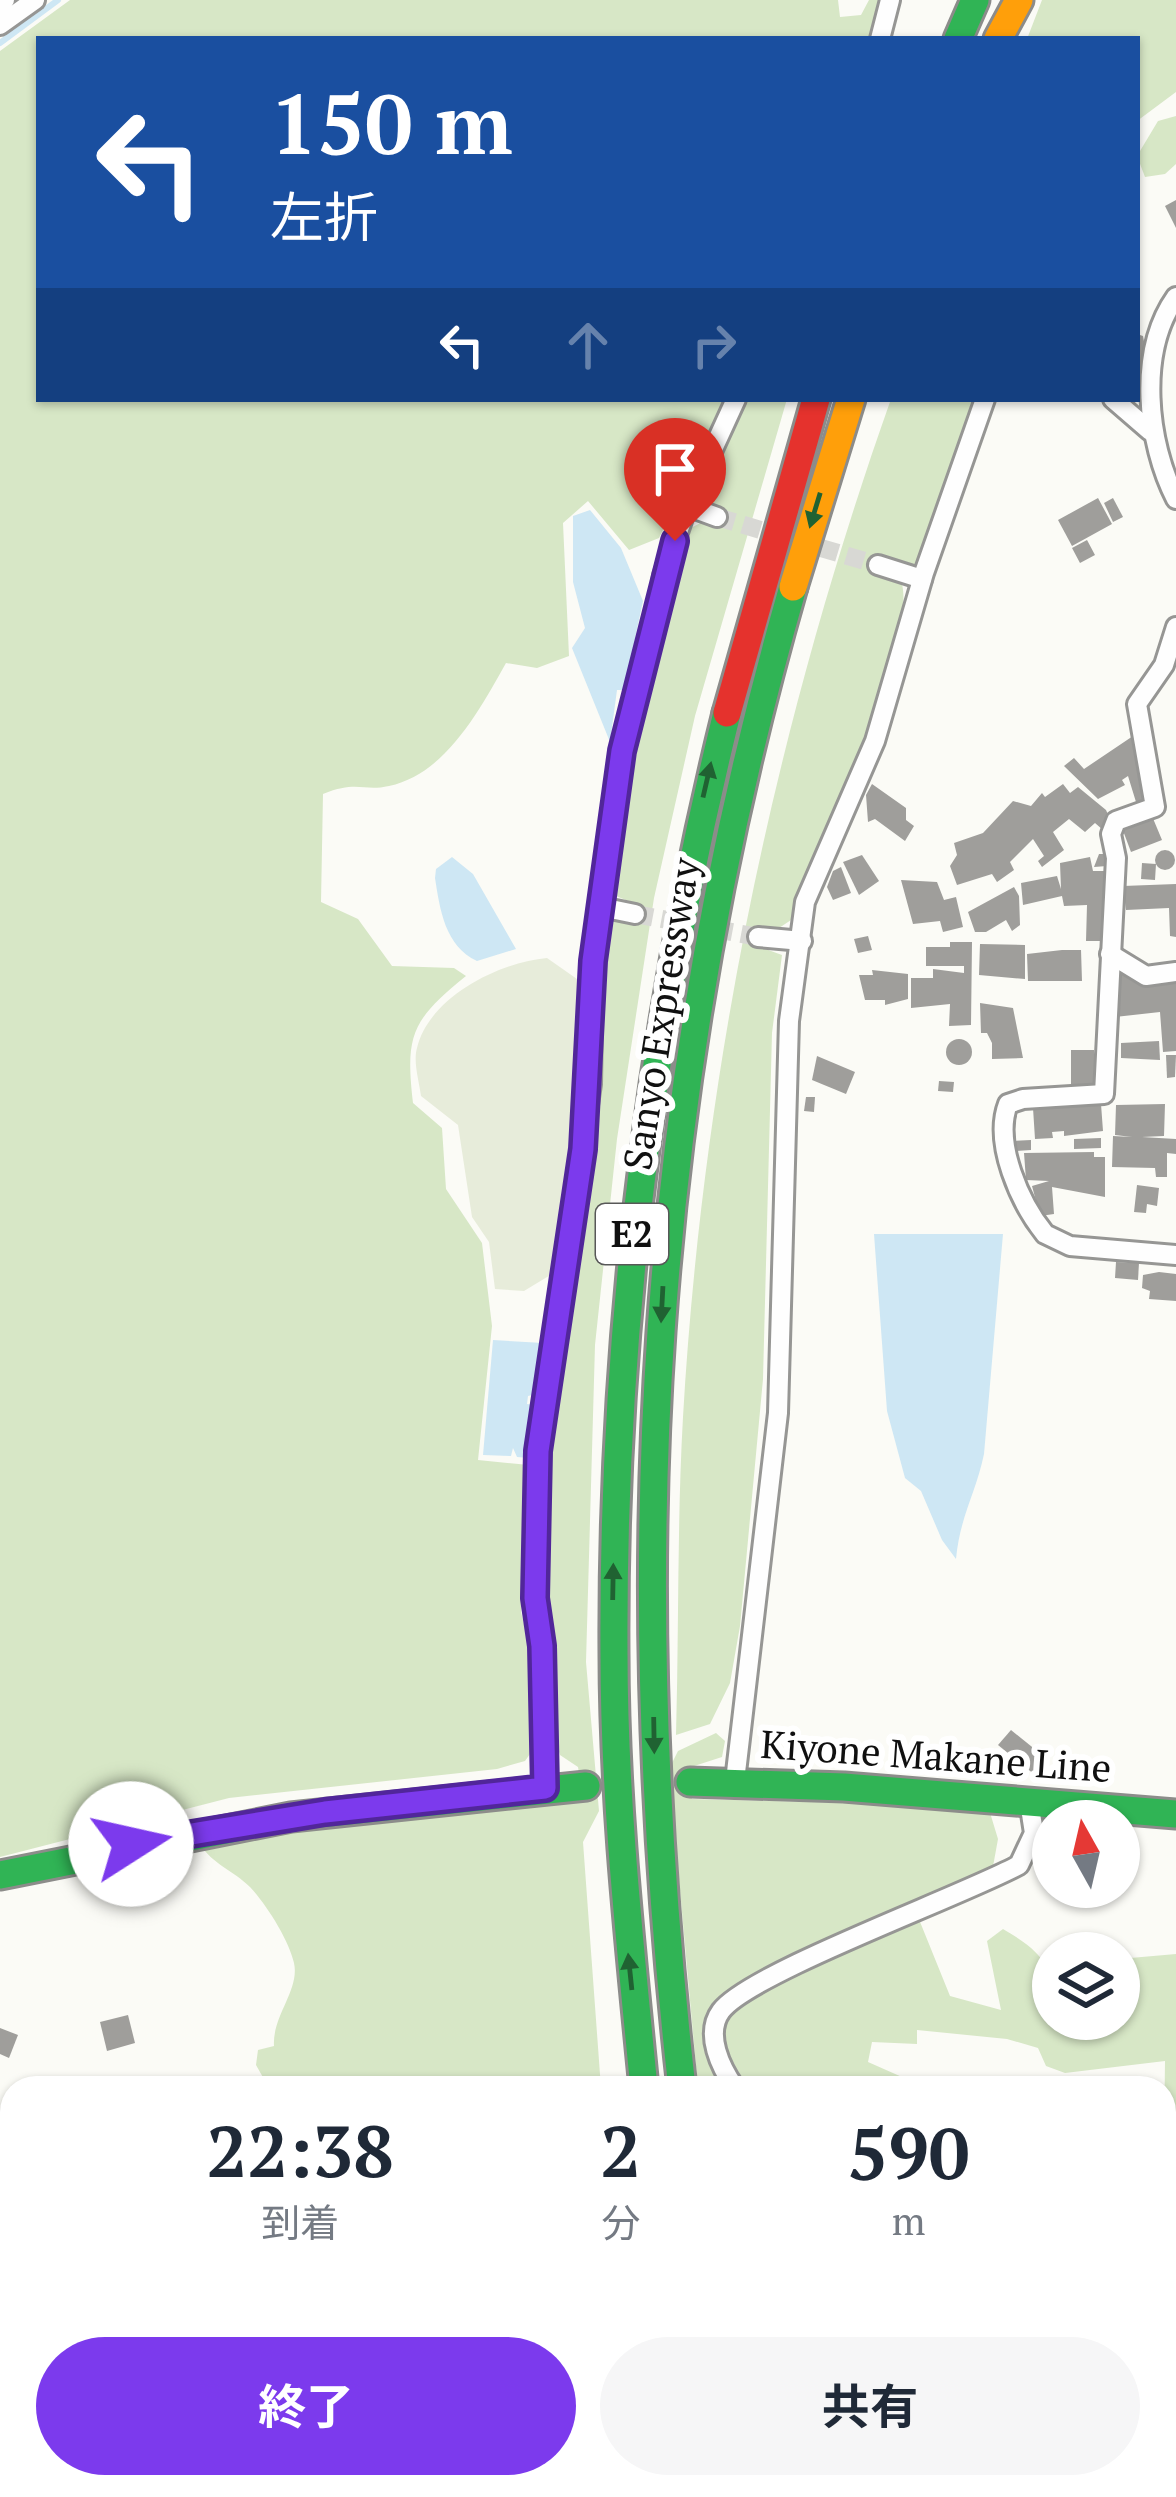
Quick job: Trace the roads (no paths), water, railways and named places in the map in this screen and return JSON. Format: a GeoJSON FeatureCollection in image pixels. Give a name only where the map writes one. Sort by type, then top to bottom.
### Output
{"type":"FeatureCollection","features":[{"type":"Feature","properties":{"kind":"main road"},"geometry":{"type":"LineString","coordinates":[[959,36],[975,0]]}},
{"type":"Feature","properties":{"kind":"main road"},"geometry":{"type":"LineString","coordinates":[[997,36],[1015,0]]}},
{"type":"Feature","properties":{"kind":"main road","name":"Sanyo Expressway"},"geometry":{"type":"LineString","coordinates":[[643,2076],[622,1892],[614,1672],[615,1436],[629,1256],[642,1133],[684,880],[748,615],[815,402]]}},
{"type":"Feature","properties":{"kind":"main road","name":"Sanyo Expressway"},"geometry":{"type":"LineString","coordinates":[[681,2076],[654,1761],[655,1441],[665,1254],[695,1006],[718,888],[782,623],[850,402]]}},
{"type":"Feature","properties":{"kind":"main road","name":"Kiyone Makane Line"},"geometry":{"type":"LineString","coordinates":[[690,1782],[735,1781],[1176,1814]]}},
{"type":"Feature","properties":{"kind":"main road"},"geometry":{"type":"LineString","coordinates":[[0,1875],[192,1833],[586,1786]]}},
{"type":"Feature","properties":{"kind":"street"},"geometry":{"type":"LineString","coordinates":[[0,26],[35,0]]}},
{"type":"Feature","properties":{"kind":"street"},"geometry":{"type":"LineString","coordinates":[[881,36],[890,0]]}},
{"type":"Feature","properties":{"kind":"street"},"geometry":{"type":"LineString","coordinates":[[1176,297],[1163,325],[1150,431],[1156,461],[1176,499]]}},
{"type":"Feature","properties":{"kind":"street"},"geometry":{"type":"LineString","coordinates":[[545,1788],[542,1646],[535,1598],[538,1451],[588,1106],[593,961],[626,726],[655,630],[663,576],[687,506],[735,402]]}},
{"type":"Feature","properties":{"kind":"street"},"geometry":{"type":"LineString","coordinates":[[735,1781],[778,1414],[789,1021],[805,902],[875,741],[922,579],[984,402]]}},
{"type":"Feature","properties":{"kind":"street"},"geometry":{"type":"LineString","coordinates":[[1116,402],[1150,431]]}},
{"type":"Feature","properties":{"kind":"street"},"geometry":{"type":"LineString","coordinates":[[687,506],[717,517]]}},
{"type":"Feature","properties":{"kind":"street"},"geometry":{"type":"LineString","coordinates":[[878,565],[922,579]]}},
{"type":"Feature","properties":{"kind":"street"},"geometry":{"type":"LineString","coordinates":[[1176,627],[1163,665],[1137,704],[1155,807],[1116,821],[1111,834],[1116,858],[1104,1094],[1023,1099],[1008,1105],[1001,1140],[1045,1234],[1070,1246],[1176,1255]]}},
{"type":"Feature","properties":{"kind":"street"},"geometry":{"type":"LineString","coordinates":[[601,907],[635,914]]}},
{"type":"Feature","properties":{"kind":"street"},"geometry":{"type":"LineString","coordinates":[[758,937],[802,941]]}},
{"type":"Feature","properties":{"kind":"street"},"geometry":{"type":"LineString","coordinates":[[1110,954],[1147,976],[1176,972]]}},
{"type":"Feature","properties":{"kind":"street"},"geometry":{"type":"LineString","coordinates":[[729,2076],[716,2049],[713,2028],[721,2012],[766,1981],[1019,1865],[1034,1833],[1029,1801]]}},
{"type":"Feature","properties":{"kind":"water"},"geometry":{"type":"Polygon","coordinates":[[[590,510],[621,548],[643,601],[624,690],[617,690],[610,742],[572,648],[585,628],[573,582],[573,516],[590,510]]]}},
{"type":"Feature","properties":{"kind":"water"},"geometry":{"type":"Polygon","coordinates":[[[452,857],[473,874],[516,949],[477,961],[451,937],[435,878],[436,869],[452,857]]]}},
{"type":"Feature","properties":{"kind":"water"},"geometry":{"type":"Polygon","coordinates":[[[874,1234],[1003,1234],[984,1454],[956,1559],[942,1540],[921,1491],[905,1478],[887,1411],[874,1234]]]}},
{"type":"Feature","properties":{"kind":"water"},"geometry":{"type":"Polygon","coordinates":[[[493,1340],[543,1343],[537,1394],[528,1396],[527,1404],[535,1405],[529,1458],[517,1457],[513,1448],[511,1456],[483,1455],[493,1340]]]}},
{"type":"Feature","properties":{"kind":"waterway"},"geometry":{"type":"LineString","coordinates":[[0,43],[58,0]]}},
{"type":"Feature","properties":{"kind":"tunnel"},"geometry":{"type":"LineString","coordinates":[[717,517],[878,565]]}},
{"type":"Feature","properties":{"kind":"tunnel"},"geometry":{"type":"LineString","coordinates":[[635,914],[758,937]]}}]}
